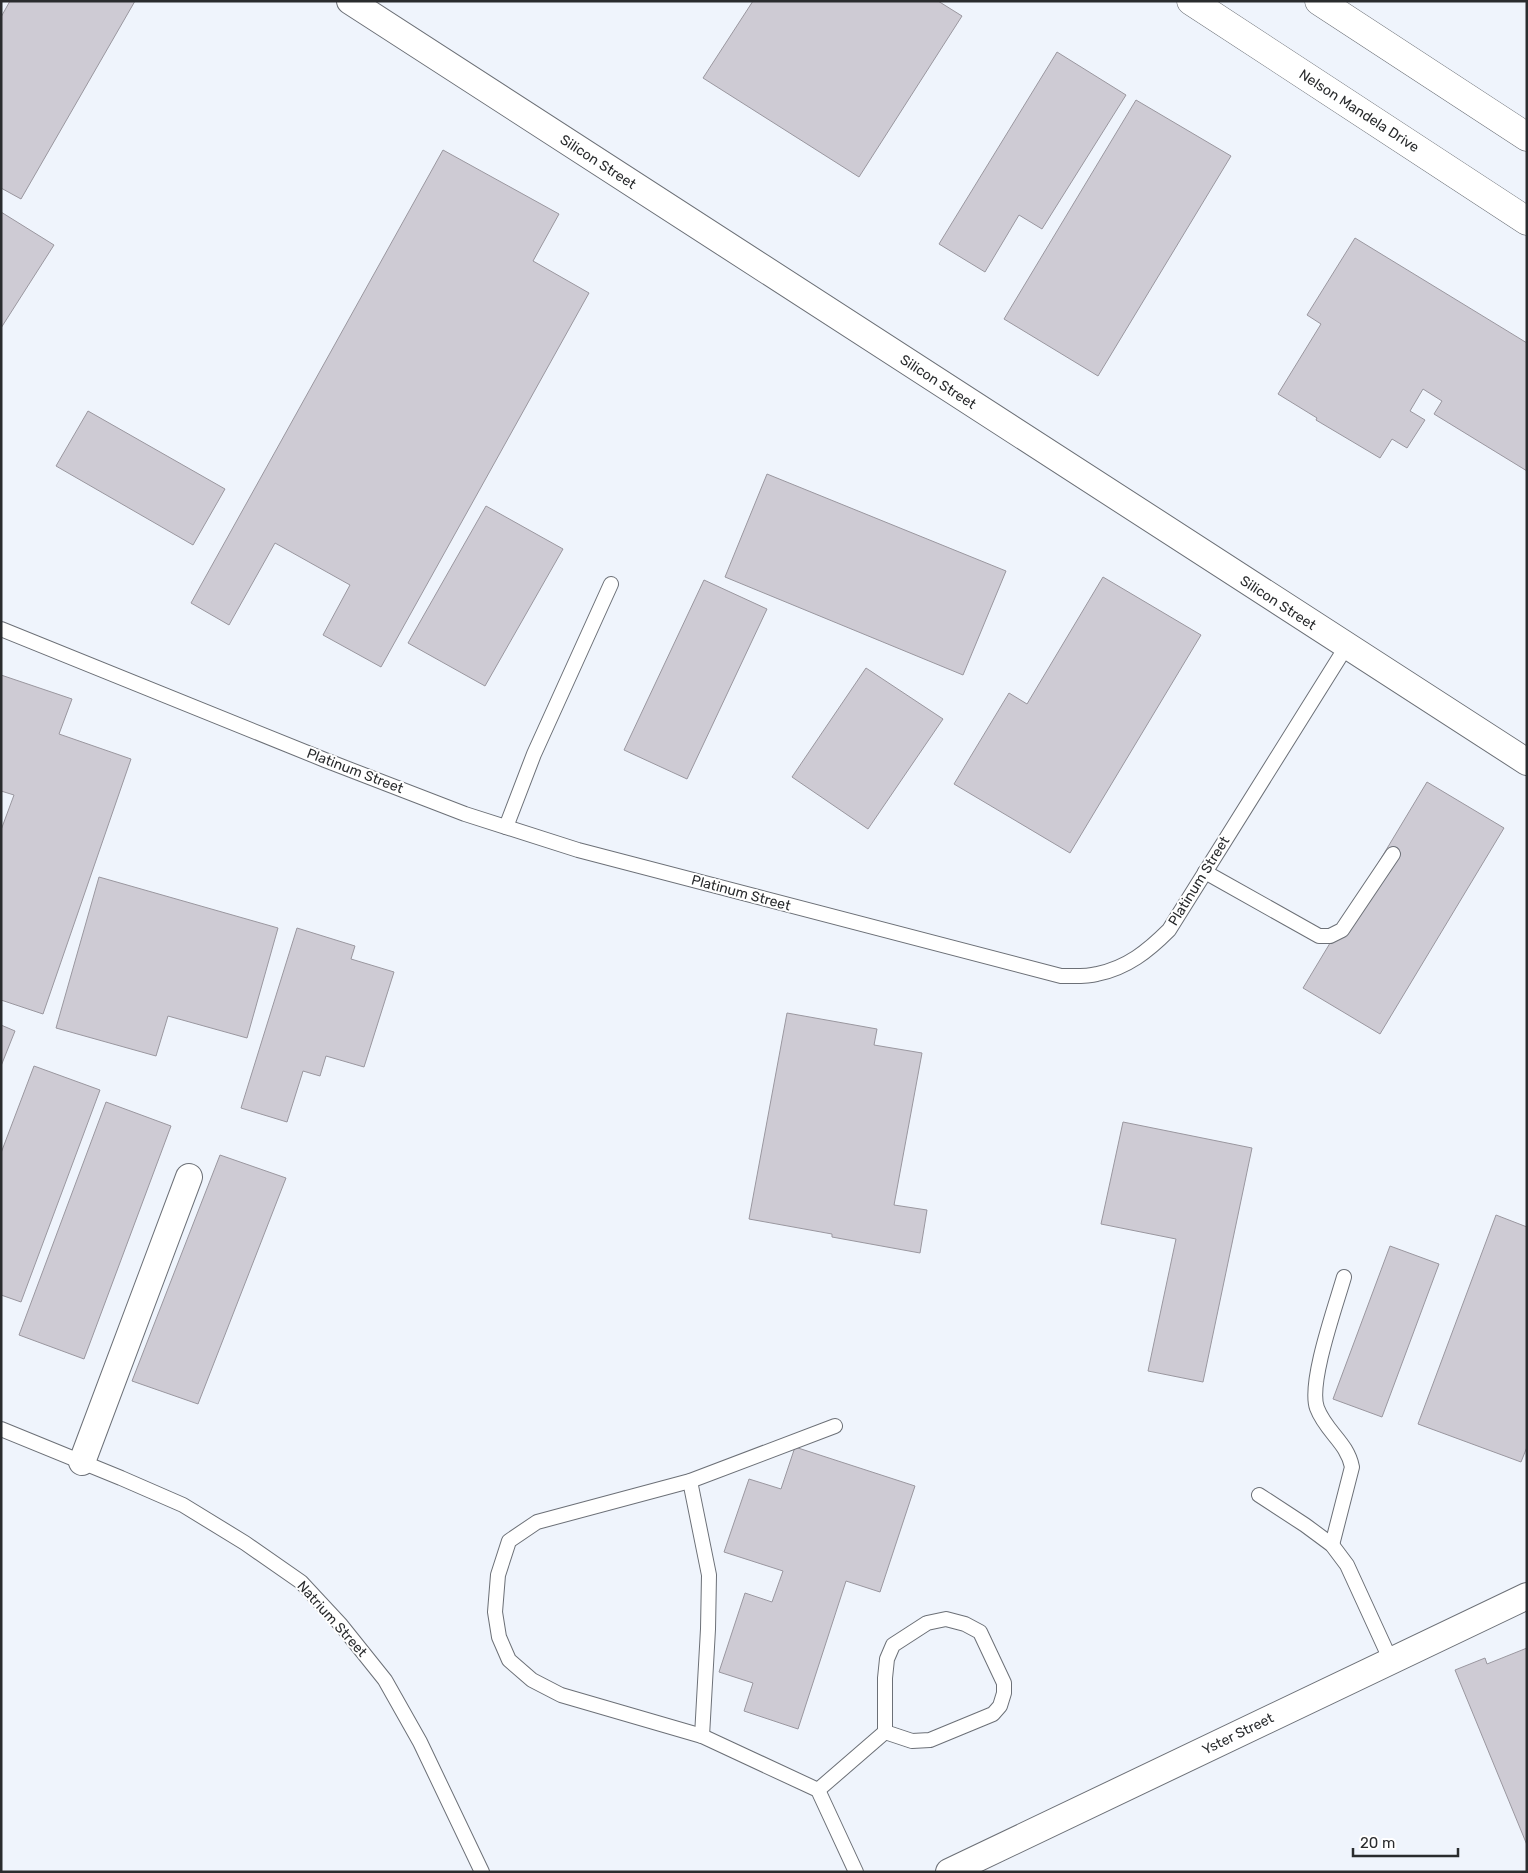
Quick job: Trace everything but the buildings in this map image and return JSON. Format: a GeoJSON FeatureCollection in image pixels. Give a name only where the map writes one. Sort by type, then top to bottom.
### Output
{"type":"FeatureCollection","features":[{"type":"Feature","properties":{"kind":"main road","name":"Nelson Mandela Drive"},"geometry":{"type":"LineString","coordinates":[[1191,1],[1527,221]]}},
{"type":"Feature","properties":{"kind":"main road"},"geometry":{"type":"LineString","coordinates":[[1319,1],[1527,137]]}},
{"type":"Feature","properties":{"kind":"street","name":"Silicon Street"},"geometry":{"type":"LineString","coordinates":[[350,1],[1346,647],[1527,762]]}},
{"type":"Feature","properties":{"kind":"street"},"geometry":{"type":"LineString","coordinates":[[82,1462],[189,1177]]}},
{"type":"Feature","properties":{"kind":"street","name":"Yster Street"},"geometry":{"type":"LineString","coordinates":[[950,1872],[1527,1596]]}},
{"type":"Feature","properties":{"kind":"lane"},"geometry":{"type":"LineString","coordinates":[[506,827],[534,754],[611,584]]}},
{"type":"Feature","properties":{"kind":"lane","name":"Platinum Street"},"geometry":{"type":"LineString","coordinates":[[1,629],[465,814],[578,850],[1061,976],[1096,975],[1122,967],[1148,951],[1169,930],[1346,647]]}},
{"type":"Feature","properties":{"kind":"lane"},"geometry":{"type":"LineString","coordinates":[[1205,872],[1319,936],[1330,936],[1342,930],[1393,854]]}},
{"type":"Feature","properties":{"kind":"lane"},"geometry":{"type":"LineString","coordinates":[[1332,1546],[1352,1467],[1350,1454],[1324,1421],[1317,1406],[1315,1389],[1318,1371],[1344,1277]]}},
{"type":"Feature","properties":{"kind":"lane"},"geometry":{"type":"LineString","coordinates":[[835,1426],[690,1481],[537,1522],[509,1541],[498,1575],[495,1612],[499,1637],[509,1660],[532,1680],[561,1695],[702,1736],[818,1790],[856,1872]]}},
{"type":"Feature","properties":{"kind":"lane","name":"Natrium Street"},"geometry":{"type":"LineString","coordinates":[[1,1429],[183,1506],[246,1543],[301,1582],[341,1624],[385,1680],[420,1742],[482,1872]]}},
{"type":"Feature","properties":{"kind":"lane"},"geometry":{"type":"LineString","coordinates":[[690,1481],[709,1575],[702,1736]]}},
{"type":"Feature","properties":{"kind":"lane"},"geometry":{"type":"LineString","coordinates":[[1259,1496],[1305,1525],[1332,1546],[1347,1565],[1390,1661]]}},
{"type":"Feature","properties":{"kind":"lane"},"geometry":{"type":"LineString","coordinates":[[818,1790],[885,1732],[885,1678],[887,1659],[893,1645],[927,1623],[946,1619],[965,1624],[980,1632],[1004,1682],[1004,1693],[1000,1706],[993,1714],[930,1740],[912,1741],[885,1732]]}}]}
